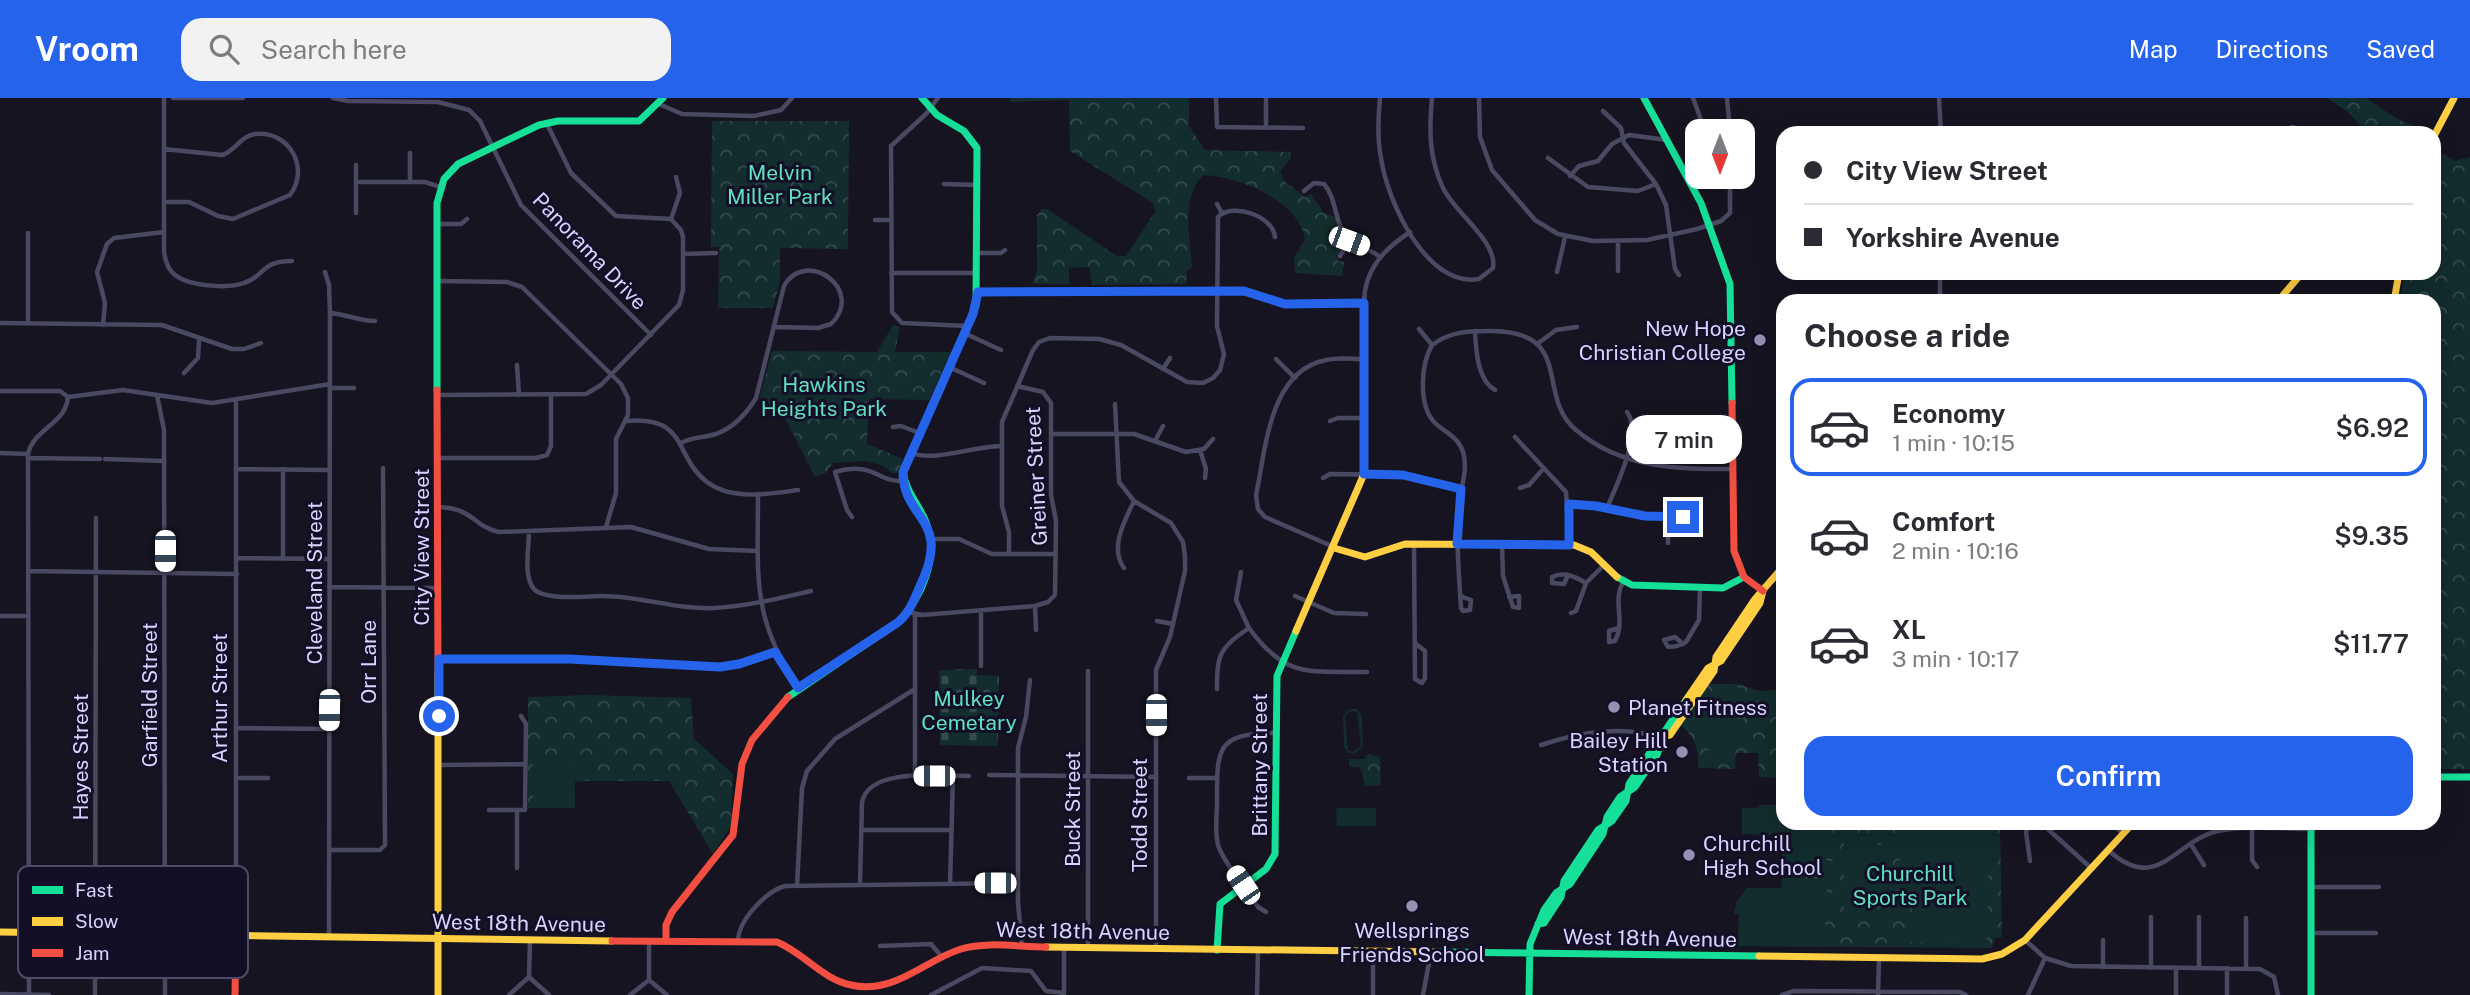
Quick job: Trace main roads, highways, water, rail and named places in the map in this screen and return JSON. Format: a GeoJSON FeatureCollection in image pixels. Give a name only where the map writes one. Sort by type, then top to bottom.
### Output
{"type":"FeatureCollection","features":[{"type":"Feature","properties":{"kind":"place","name":"New Hope Christian College"},"geometry":{"type":"Point","coordinates":[1760,340]}},
{"type":"Feature","properties":{"kind":"place","name":"Planet Fitness"},"geometry":{"type":"Point","coordinates":[1614,707]}},
{"type":"Feature","properties":{"kind":"place","name":"Bailey Hill Station"},"geometry":{"type":"Point","coordinates":[1682,752]}},
{"type":"Feature","properties":{"kind":"place","name":"Churchill High School"},"geometry":{"type":"Point","coordinates":[1689,855]}},
{"type":"Feature","properties":{"kind":"place","name":"Wellsprings Friends School"},"geometry":{"type":"Point","coordinates":[1412,906]}},
{"type":"Feature","properties":{"kind":"park label","name":"Melvin Miller Park"},"geometry":{"type":"Point","coordinates":[780,184]}},
{"type":"Feature","properties":{"kind":"park label","name":"Hawkins Heights Park"},"geometry":{"type":"Point","coordinates":[824,396]}},
{"type":"Feature","properties":{"kind":"park label","name":"Mulkey Cemetary"},"geometry":{"type":"Point","coordinates":[969,710]}},
{"type":"Feature","properties":{"kind":"park label","name":"Churchill Sports Park"},"geometry":{"type":"Point","coordinates":[1910,885]}}]}
